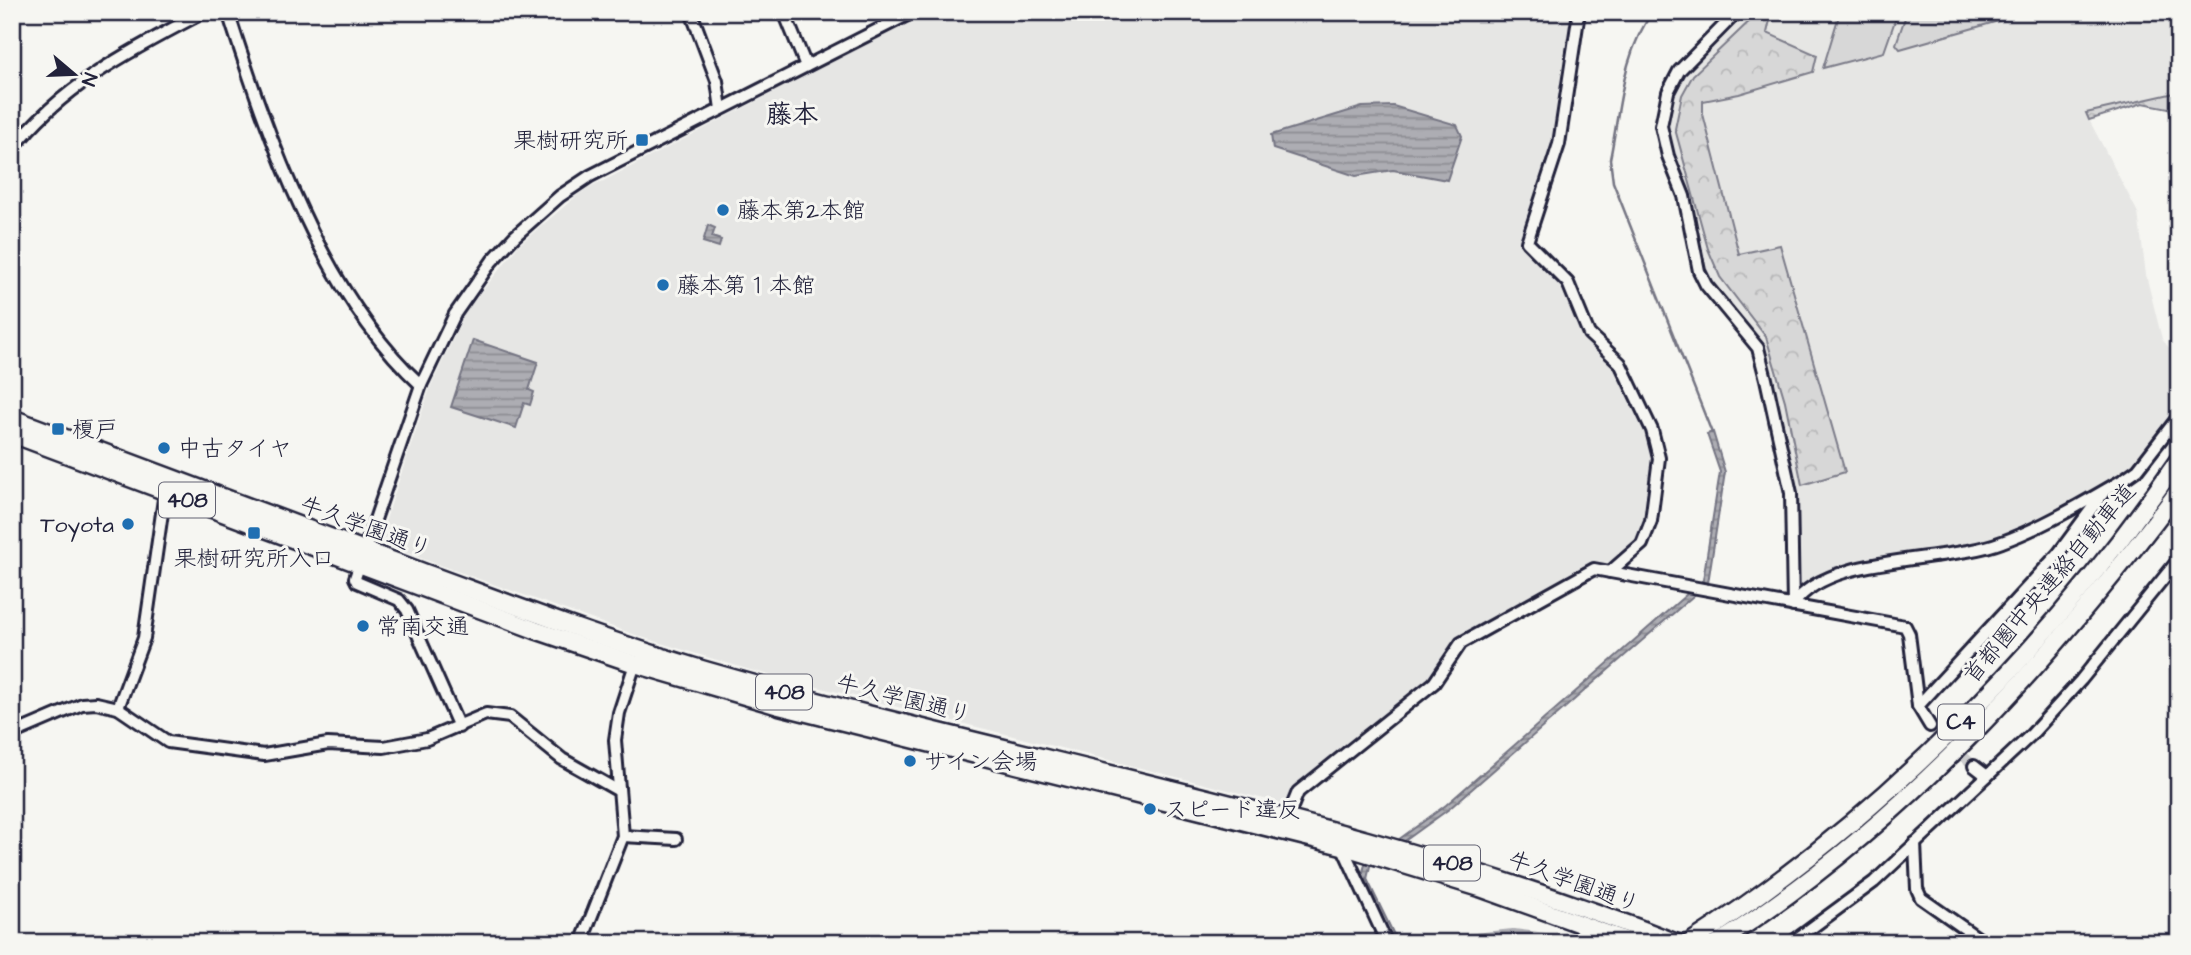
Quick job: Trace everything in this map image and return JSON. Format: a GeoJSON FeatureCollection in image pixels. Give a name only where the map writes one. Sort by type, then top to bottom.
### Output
{"type":"FeatureCollection","features":[{"type":"Feature","properties":{"kind":"highway","name":"牛久学園通り"},"geometry":{"type":"LineString","coordinates":[[12,418],[635,664],[779,706],[1491,875],[1677,943]]}},
{"type":"Feature","properties":{"kind":"highway","name":"牛久学園通り"},"geometry":{"type":"LineString","coordinates":[[12,434],[165,492],[705,670],[1285,824],[1342,846],[1480,888],[1633,943]]}},
{"type":"Feature","properties":{"kind":"highway","name":"首都圏中央連絡自動車道"},"geometry":{"type":"LineString","coordinates":[[1715,938],[1836,837],[1942,741],[2041,636],[2179,459]]}},
{"type":"Feature","properties":{"kind":"highway","name":"首都圏中央連絡自動車道"},"geometry":{"type":"LineString","coordinates":[[1689,943],[1715,938],[1847,848],[1953,754],[2053,648],[2179,490]]}},
{"type":"Feature","properties":{"kind":"street"},"geometry":{"type":"LineString","coordinates":[[12,150],[46,114],[109,64],[138,45],[204,12]]}},
{"type":"Feature","properties":{"kind":"street"},"geometry":{"type":"LineString","coordinates":[[228,12],[275,150],[323,249],[376,335],[421,385]]}},
{"type":"Feature","properties":{"kind":"street"},"geometry":{"type":"LineString","coordinates":[[691,12],[717,81],[721,109]]}},
{"type":"Feature","properties":{"kind":"street"},"geometry":{"type":"LineString","coordinates":[[784,12],[806,66]]}},
{"type":"Feature","properties":{"kind":"street"},"geometry":{"type":"LineString","coordinates":[[459,727],[407,610],[399,600],[357,582],[355,578],[421,385],[440,340],[469,291],[515,236],[560,196],[590,176],[913,12]]}},
{"type":"Feature","properties":{"kind":"street"},"geometry":{"type":"LineString","coordinates":[[1579,12],[1559,144],[1527,242],[1568,283],[1589,334],[1620,362],[1652,430],[1657,449],[1656,485],[1647,536],[1636,552],[1610,572]]}},
{"type":"Feature","properties":{"kind":"street"},"geometry":{"type":"LineString","coordinates":[[1737,12],[1679,71],[1668,92],[1661,126],[1668,156],[1684,196],[1699,271],[1706,285],[1758,348],[1791,493],[1793,606]]}},
{"type":"Feature","properties":{"kind":"street"},"geometry":{"type":"LineString","coordinates":[[1793,606],[1816,583],[1839,573],[1981,549],[2005,542],[2105,491],[2138,469],[2179,416]]}},
{"type":"Feature","properties":{"kind":"street"},"geometry":{"type":"LineString","coordinates":[[1918,706],[2058,554],[2105,491]]}},
{"type":"Feature","properties":{"kind":"street"},"geometry":{"type":"LineString","coordinates":[[118,708],[144,638],[165,492]]}},
{"type":"Feature","properties":{"kind":"street"},"geometry":{"type":"LineString","coordinates":[[1791,943],[1874,881],[2031,735],[2081,680],[2179,559]]}},
{"type":"Feature","properties":{"kind":"street"},"geometry":{"type":"LineString","coordinates":[[1285,824],[1298,792],[1305,784],[1434,683],[1461,643],[1594,569],[1905,626],[1909,634],[1918,706],[1930,726]]}},
{"type":"Feature","properties":{"kind":"street"},"geometry":{"type":"LineString","coordinates":[[581,943],[623,836],[615,740],[619,713],[635,664]]}},
{"type":"Feature","properties":{"kind":"street"},"geometry":{"type":"LineString","coordinates":[[12,733],[82,704],[96,703],[118,708],[168,742],[248,755],[273,754],[328,744],[384,747],[427,739],[486,714],[510,717],[562,759],[619,791]]}},
{"type":"Feature","properties":{"kind":"street"},"geometry":{"type":"LineString","coordinates":[[1973,766],[1987,776]]}},
{"type":"Feature","properties":{"kind":"street"},"geometry":{"type":"LineString","coordinates":[[623,836],[676,839]]}},
{"type":"Feature","properties":{"kind":"street"},"geometry":{"type":"LineString","coordinates":[[1915,843],[1917,889],[1921,898],[1985,943]]}},
{"type":"Feature","properties":{"kind":"street"},"geometry":{"type":"LineString","coordinates":[[1342,846],[1387,943]]}},
{"type":"Feature","properties":{"kind":"shaded area"},"geometry":{"type":"Polygon","coordinates":[[[928,12],[1574,12],[1559,127],[1523,237],[1530,254],[1563,285],[1580,328],[1617,365],[1646,426],[1654,449],[1655,465],[1642,537],[1621,558],[1591,567],[1453,646],[1431,681],[1294,787],[1288,805],[750,670],[644,638],[378,543],[430,388],[466,311],[520,244],[580,193],[928,12]]]}},
{"type":"Feature","properties":{"kind":"shaded area"},"geometry":{"type":"Polygon","coordinates":[[[1744,12],[2179,12],[2179,92],[2086,114],[2138,213],[2146,275],[2162,339],[2179,360],[2179,407],[2130,469],[2090,494],[1992,542],[1838,569],[1803,588],[1797,585],[1796,504],[1767,363],[1704,272],[1667,130],[1667,113],[1680,79],[1694,61],[1744,12]]]}},
{"type":"Feature","properties":{"kind":"shaded area"},"geometry":{"type":"Polygon","coordinates":[[[1393,106],[1457,125],[1462,136],[1447,180],[1393,170],[1356,176],[1273,149],[1271,135],[1362,107],[1393,106]]]}},
{"type":"Feature","properties":{"kind":"shaded area"},"geometry":{"type":"Polygon","coordinates":[[[708,225],[715,228],[712,237],[721,240],[719,247],[703,242],[708,225]]]}},
{"type":"Feature","properties":{"kind":"shaded area"},"geometry":{"type":"Polygon","coordinates":[[[473,340],[538,362],[529,390],[534,392],[530,405],[524,403],[516,428],[451,407],[473,340]]]}},
{"type":"Feature","properties":{"kind":"shaded area"},"geometry":{"type":"Polygon","coordinates":[[[1713,432],[1725,472],[1708,583],[1449,809],[1370,866],[1367,879],[1398,943],[1391,943],[1361,880],[1365,864],[1446,805],[1703,580],[1720,472],[1707,434],[1713,432]]]}},
{"type":"Feature","properties":{"kind":"green space"},"geometry":{"type":"Polygon","coordinates":[[[1840,12],[1898,12],[1884,52],[1823,68],[1840,12]]]}},
{"type":"Feature","properties":{"kind":"green space"},"geometry":{"type":"Polygon","coordinates":[[[1907,12],[2030,12],[1900,49],[1896,44],[1907,12]]]}},
{"type":"Feature","properties":{"kind":"green space"},"geometry":{"type":"Polygon","coordinates":[[[1756,15],[1770,20],[1767,33],[1817,55],[1813,72],[1739,94],[1703,101],[1703,114],[1739,254],[1780,245],[1845,472],[1802,485],[1785,401],[1766,337],[1720,277],[1708,249],[1675,129],[1682,95],[1693,75],[1756,15]]]}},
{"type":"Feature","properties":{"kind":"green space"},"geometry":{"type":"Polygon","coordinates":[[[2179,92],[2179,130],[2175,131],[2169,108],[2143,103],[2089,120],[2086,113],[2179,92]]]}},
{"type":"Feature","properties":{"kind":"waterway"},"geometry":{"type":"LineString","coordinates":[[1653,12],[1628,63],[1610,159],[1613,182],[1712,433]]}},
{"type":"Feature","properties":{"kind":"waterway"},"geometry":{"type":"LineString","coordinates":[[1467,943],[1513,938],[1553,943]]}},
{"type":"Feature","properties":{"kind":"tunnel"},"geometry":{"type":"LineString","coordinates":[[1930,726],[1974,766]]}},
{"type":"Feature","properties":{"kind":"place","name":"果樹研究所"},"geometry":{"type":"Point","coordinates":[642,140]}},
{"type":"Feature","properties":{"kind":"place","name":"藤本第2本館"},"geometry":{"type":"Point","coordinates":[723,210]}},
{"type":"Feature","properties":{"kind":"place","name":"藤本第１本館"},"geometry":{"type":"Point","coordinates":[663,285]}},
{"type":"Feature","properties":{"kind":"place","name":"榎戸"},"geometry":{"type":"Point","coordinates":[58,429]}},
{"type":"Feature","properties":{"kind":"place","name":"中古タイヤ"},"geometry":{"type":"Point","coordinates":[164,448]}},
{"type":"Feature","properties":{"kind":"place","name":"Toyota"},"geometry":{"type":"Point","coordinates":[128,524]}},
{"type":"Feature","properties":{"kind":"place","name":"果樹研究所入口"},"geometry":{"type":"Point","coordinates":[254,533]}},
{"type":"Feature","properties":{"kind":"place","name":"常南交通"},"geometry":{"type":"Point","coordinates":[363,626]}},
{"type":"Feature","properties":{"kind":"place","name":"サイン会場"},"geometry":{"type":"Point","coordinates":[910,761]}},
{"type":"Feature","properties":{"kind":"place","name":"スピード違反"},"geometry":{"type":"Point","coordinates":[1150,809]}},
{"type":"Feature","properties":{"kind":"district","name":"藤本"},"geometry":{"type":"Point","coordinates":[792,114]}}]}
